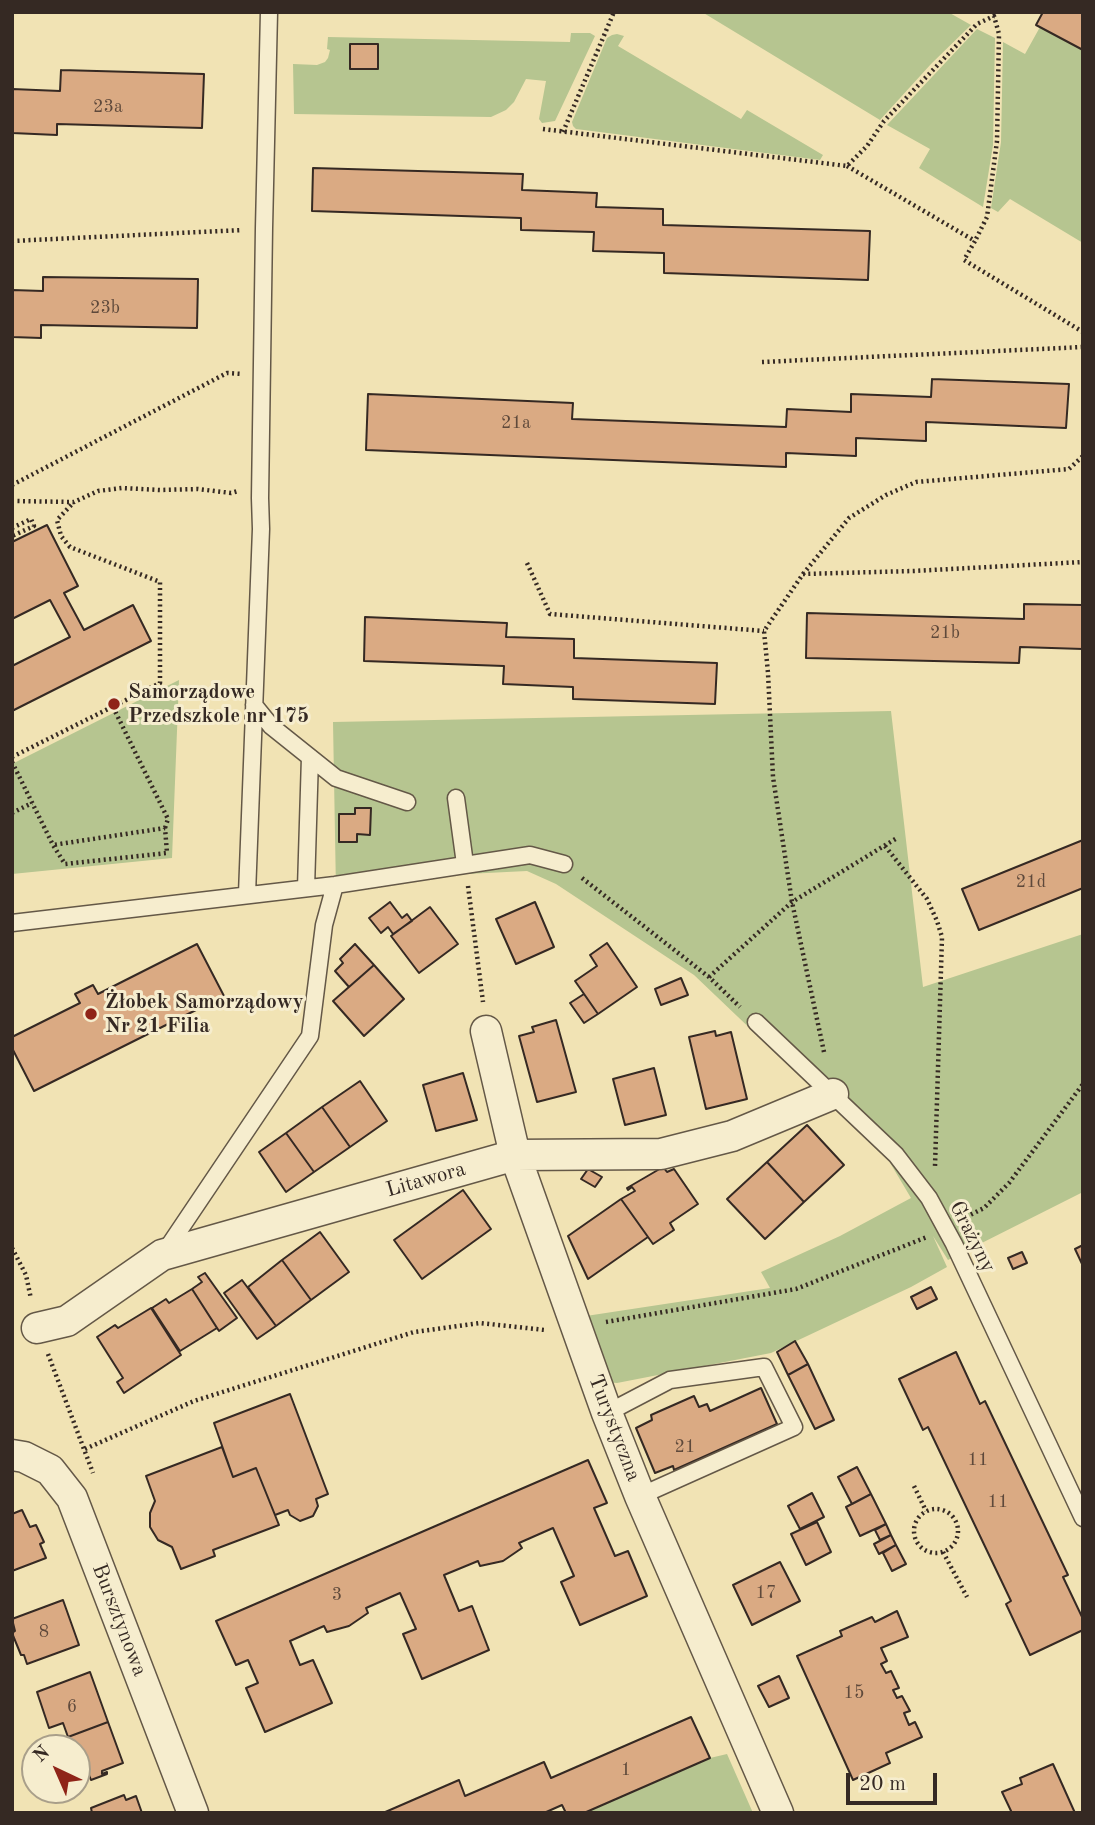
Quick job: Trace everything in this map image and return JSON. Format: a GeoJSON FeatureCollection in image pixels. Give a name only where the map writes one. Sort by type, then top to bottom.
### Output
{"type":"FeatureCollection","features":[{"type":"Feature","properties":{"kind":"street","name":"Turystyczna"},"geometry":{"type":"LineString","coordinates":[[486,1031],[515,1154],[607,1413],[640,1496],[778,1813]]}},
{"type":"Feature","properties":{"kind":"street","name":"Litawora"},"geometry":{"type":"LineString","coordinates":[[37,1328],[67,1321],[162,1255],[515,1154],[661,1154],[732,1136],[833,1094]]}},
{"type":"Feature","properties":{"kind":"street","name":"Bursztynowa"},"geometry":{"type":"LineString","coordinates":[[12,1455],[24,1457],[50,1470],[72,1498],[193,1813]]}},
{"type":"Feature","properties":{"kind":"lane"},"geometry":{"type":"LineString","coordinates":[[247,894],[261,529],[264,228],[270,12]]}},
{"type":"Feature","properties":{"kind":"lane"},"geometry":{"type":"LineString","coordinates":[[254,705],[271,726],[336,778],[407,802]]}},
{"type":"Feature","properties":{"kind":"lane"},"geometry":{"type":"LineString","coordinates":[[306,888],[310,757]]}},
{"type":"Feature","properties":{"kind":"lane"},"geometry":{"type":"LineString","coordinates":[[456,797],[465,864]]}},
{"type":"Feature","properties":{"kind":"lane"},"geometry":{"type":"LineString","coordinates":[[12,923],[306,888],[530,855],[565,864]]}},
{"type":"Feature","properties":{"kind":"lane"},"geometry":{"type":"LineString","coordinates":[[162,1255],[310,1036],[324,925],[335,884]]}},
{"type":"Feature","properties":{"kind":"lane","name":"Grażyny"},"geometry":{"type":"LineString","coordinates":[[756,1022],[896,1156],[929,1198],[1083,1518]]}},
{"type":"Feature","properties":{"kind":"lane"},"geometry":{"type":"LineString","coordinates":[[607,1413],[670,1380],[764,1367],[794,1427],[640,1496]]}},
{"type":"Feature","properties":{"kind":"path"},"geometry":{"type":"LineString","coordinates":[[563,132],[614,12]]}},
{"type":"Feature","properties":{"kind":"path"},"geometry":{"type":"LineString","coordinates":[[847,166],[867,146],[884,121],[977,24],[995,16],[999,34],[997,141],[987,217],[964,260],[1083,332]]}},
{"type":"Feature","properties":{"kind":"path"},"geometry":{"type":"LineString","coordinates":[[543,129],[847,166],[975,241]]}},
{"type":"Feature","properties":{"kind":"path"},"geometry":{"type":"LineString","coordinates":[[12,241],[264,228]]}},
{"type":"Feature","properties":{"kind":"path"},"geometry":{"type":"LineString","coordinates":[[762,362],[1083,346]]}},
{"type":"Feature","properties":{"kind":"path"},"geometry":{"type":"LineString","coordinates":[[12,485],[227,373],[243,374]]}},
{"type":"Feature","properties":{"kind":"path"},"geometry":{"type":"LineString","coordinates":[[833,1094],[792,902],[772,777],[764,631],[803,574],[849,518],[886,495],[916,482],[1069,470],[1083,456]]}},
{"type":"Feature","properties":{"kind":"path"},"geometry":{"type":"LineString","coordinates":[[12,757],[160,683],[160,582],[70,547],[61,536],[57,520],[74,502],[98,491],[122,488],[198,489],[231,493],[243,489]]}},
{"type":"Feature","properties":{"kind":"path"},"geometry":{"type":"LineString","coordinates":[[12,501],[74,502]]}},
{"type":"Feature","properties":{"kind":"path"},"geometry":{"type":"LineString","coordinates":[[12,528],[31,519],[34,526],[12,536]]}},
{"type":"Feature","properties":{"kind":"path"},"geometry":{"type":"LineString","coordinates":[[803,574],[1083,562]]}},
{"type":"Feature","properties":{"kind":"path"},"geometry":{"type":"LineString","coordinates":[[527,563],[550,614],[764,631]]}},
{"type":"Feature","properties":{"kind":"path"},"geometry":{"type":"LineString","coordinates":[[12,762],[65,864],[167,853],[165,828],[168,819],[113,707]]}},
{"type":"Feature","properties":{"kind":"path"},"geometry":{"type":"LineString","coordinates":[[12,813],[32,803]]}},
{"type":"Feature","properties":{"kind":"path"},"geometry":{"type":"LineString","coordinates":[[53,845],[165,828]]}},
{"type":"Feature","properties":{"kind":"path"},"geometry":{"type":"LineString","coordinates":[[709,977],[792,902],[897,838]]}},
{"type":"Feature","properties":{"kind":"path"},"geometry":{"type":"LineString","coordinates":[[885,846],[927,899],[942,937],[935,1171],[929,1198]]}},
{"type":"Feature","properties":{"kind":"path"},"geometry":{"type":"LineString","coordinates":[[465,864],[486,1031]]}},
{"type":"Feature","properties":{"kind":"path"},"geometry":{"type":"LineString","coordinates":[[565,864],[709,977],[756,1022]]}},
{"type":"Feature","properties":{"kind":"path"},"geometry":{"type":"LineString","coordinates":[[12,1248],[26,1275],[37,1328],[85,1449],[194,1401],[414,1332],[480,1323],[551,1331],[796,1289],[934,1235],[984,1208],[1009,1183],[1083,1084]]}},
{"type":"Feature","properties":{"kind":"path"},"geometry":{"type":"LineString","coordinates":[[914,1486],[926,1511]]}},
{"type":"Feature","properties":{"kind":"path"},"geometry":{"type":"LineString","coordinates":[[932,1508],[943,1509],[952,1515],[958,1525],[956,1541],[943,1552],[927,1551],[918,1544],[914,1534],[915,1523],[926,1511],[932,1508]]}},
{"type":"Feature","properties":{"kind":"path"},"geometry":{"type":"LineString","coordinates":[[943,1552],[967,1597]]}},
{"type":"Feature","properties":{"kind":"green space"},"geometry":{"type":"Polygon","coordinates":[[[702,12],[948,12],[971,25],[880,120],[702,12]]]}},
{"type":"Feature","properties":{"kind":"green space"},"geometry":{"type":"Polygon","coordinates":[[[1040,27],[1083,50],[1083,243],[1010,199],[998,212],[991,208],[1001,142],[1003,42],[1025,54],[1040,27]]]}},
{"type":"Feature","properties":{"kind":"green space"},"geometry":{"type":"Polygon","coordinates":[[[977,29],[995,38],[993,145],[983,207],[919,168],[930,149],[887,125],[977,29]]]}},
{"type":"Feature","properties":{"kind":"green space"},"geometry":{"type":"Polygon","coordinates":[[[571,33],[590,33],[595,36],[555,121],[542,123],[539,119],[546,81],[526,79],[514,102],[506,110],[491,117],[294,114],[293,64],[317,65],[325,62],[330,50],[327,49],[328,37],[570,42],[571,33]]]}},
{"type":"Feature","properties":{"kind":"green space"},"geometry":{"type":"Polygon","coordinates":[[[617,34],[624,36],[618,46],[741,119],[747,110],[823,155],[820,160],[576,129],[572,122],[607,38],[617,34]]]}},
{"type":"Feature","properties":{"kind":"green space"},"geometry":{"type":"Polygon","coordinates":[[[179,680],[172,858],[12,874],[12,764],[179,680]]]}},
{"type":"Feature","properties":{"kind":"green space"},"geometry":{"type":"Polygon","coordinates":[[[891,711],[923,987],[1083,934],[1083,1192],[948,1260],[933,1236],[947,1267],[911,1287],[771,1353],[617,1383],[606,1382],[586,1316],[770,1288],[761,1272],[840,1236],[911,1198],[889,1161],[694,975],[556,884],[527,871],[466,874],[336,891],[333,722],[891,711]]]}},
{"type":"Feature","properties":{"kind":"green space"},"geometry":{"type":"Polygon","coordinates":[[[727,1754],[753,1813],[584,1813],[710,1758],[727,1754]]]}},
{"type":"Feature","properties":{"kind":"building"},"geometry":{"type":"Polygon","coordinates":[[[1043,12],[1083,12],[1083,50],[1036,25],[1043,12]]]}},
{"type":"Feature","properties":{"kind":"building"},"geometry":{"type":"Polygon","coordinates":[[[350,44],[378,44],[378,69],[350,69],[350,44]]]}},
{"type":"Feature","properties":{"kind":"building"},"geometry":{"type":"Polygon","coordinates":[[[61,70],[204,74],[202,128],[57,124],[57,135],[12,133],[12,89],[60,91],[61,70]]]}},
{"type":"Feature","properties":{"kind":"building"},"geometry":{"type":"Polygon","coordinates":[[[313,168],[523,174],[522,190],[597,193],[596,207],[663,209],[663,225],[870,231],[868,280],[664,273],[664,253],[593,251],[594,232],[521,230],[521,218],[312,211],[313,168]]]}},
{"type":"Feature","properties":{"kind":"building"},"geometry":{"type":"Polygon","coordinates":[[[43,277],[198,279],[197,328],[41,325],[41,338],[12,337],[12,290],[43,291],[43,277]]]}},
{"type":"Feature","properties":{"kind":"building"},"geometry":{"type":"Polygon","coordinates":[[[932,379],[1069,384],[1066,428],[926,422],[926,441],[856,438],[856,456],[786,453],[786,467],[366,450],[368,394],[573,403],[572,419],[786,427],[787,409],[851,412],[851,394],[931,397],[932,379]]]}},
{"type":"Feature","properties":{"kind":"building"},"geometry":{"type":"Polygon","coordinates":[[[47,525],[78,586],[64,593],[84,630],[133,605],[151,641],[12,711],[12,666],[70,637],[50,600],[12,619],[12,542],[47,525]]]}},
{"type":"Feature","properties":{"kind":"building"},"geometry":{"type":"Polygon","coordinates":[[[1024,604],[1083,605],[1083,649],[1020,647],[1019,663],[806,658],[807,613],[1024,619],[1024,604]]]}},
{"type":"Feature","properties":{"kind":"building"},"geometry":{"type":"Polygon","coordinates":[[[365,617],[507,623],[506,637],[574,639],[574,658],[717,663],[715,704],[573,699],[573,687],[503,684],[504,666],[364,661],[365,617]]]}},
{"type":"Feature","properties":{"kind":"building"},"geometry":{"type":"Polygon","coordinates":[[[355,808],[371,808],[370,835],[357,834],[357,842],[339,842],[339,814],[355,814],[355,808]]]}},
{"type":"Feature","properties":{"kind":"building"},"geometry":{"type":"Polygon","coordinates":[[[1083,840],[1083,888],[979,930],[962,889],[1083,840]]]}},
{"type":"Feature","properties":{"kind":"building"},"geometry":{"type":"Polygon","coordinates":[[[390,902],[402,918],[407,914],[412,921],[393,934],[388,927],[381,933],[369,918],[390,902]]]}},
{"type":"Feature","properties":{"kind":"building"},"geometry":{"type":"Polygon","coordinates":[[[535,902],[554,947],[516,964],[496,919],[535,902]]]}},
{"type":"Feature","properties":{"kind":"building"},"geometry":{"type":"Polygon","coordinates":[[[430,907],[458,944],[419,973],[391,936],[430,907]]]}},
{"type":"Feature","properties":{"kind":"building"},"geometry":{"type":"Polygon","coordinates":[[[607,943],[637,987],[598,1014],[575,981],[597,966],[590,955],[607,943]]]}},
{"type":"Feature","properties":{"kind":"building"},"geometry":{"type":"Polygon","coordinates":[[[197,944],[224,996],[34,1091],[12,1048],[12,1037],[80,1003],[75,994],[93,985],[98,994],[197,944]]]}},
{"type":"Feature","properties":{"kind":"building"},"geometry":{"type":"Polygon","coordinates":[[[355,944],[374,965],[349,987],[335,971],[343,963],[340,959],[355,944]]]}},
{"type":"Feature","properties":{"kind":"building"},"geometry":{"type":"Polygon","coordinates":[[[374,965],[404,999],[364,1036],[333,1001],[374,965]]]}},
{"type":"Feature","properties":{"kind":"building"},"geometry":{"type":"Polygon","coordinates":[[[681,978],[688,995],[661,1005],[655,989],[681,978]]]}},
{"type":"Feature","properties":{"kind":"building"},"geometry":{"type":"Polygon","coordinates":[[[584,994],[598,1014],[584,1023],[570,1003],[584,994]]]}},
{"type":"Feature","properties":{"kind":"building"},"geometry":{"type":"Polygon","coordinates":[[[556,1020],[576,1092],[537,1102],[519,1036],[534,1032],[532,1027],[556,1020]]]}},
{"type":"Feature","properties":{"kind":"building"},"geometry":{"type":"Polygon","coordinates":[[[715,1031],[716,1036],[731,1032],[747,1099],[706,1109],[689,1037],[715,1031]]]}},
{"type":"Feature","properties":{"kind":"building"},"geometry":{"type":"Polygon","coordinates":[[[654,1068],[666,1115],[625,1125],[613,1079],[654,1068]]]}},
{"type":"Feature","properties":{"kind":"building"},"geometry":{"type":"Polygon","coordinates":[[[463,1073],[477,1120],[436,1131],[423,1085],[463,1073]]]}},
{"type":"Feature","properties":{"kind":"building"},"geometry":{"type":"Polygon","coordinates":[[[360,1081],[387,1121],[350,1147],[322,1107],[360,1081]]]}},
{"type":"Feature","properties":{"kind":"building"},"geometry":{"type":"Polygon","coordinates":[[[322,1107],[350,1147],[314,1172],[286,1133],[322,1107]]]}},
{"type":"Feature","properties":{"kind":"building"},"geometry":{"type":"Polygon","coordinates":[[[807,1125],[844,1165],[804,1202],[767,1162],[807,1125]]]}},
{"type":"Feature","properties":{"kind":"building"},"geometry":{"type":"Polygon","coordinates":[[[286,1133],[314,1172],[286,1192],[259,1152],[286,1133]]]}},
{"type":"Feature","properties":{"kind":"building"},"geometry":{"type":"Polygon","coordinates":[[[767,1162],[804,1202],[765,1239],[727,1199],[767,1162]]]}},
{"type":"Feature","properties":{"kind":"building"},"geometry":{"type":"Polygon","coordinates":[[[663,1167],[667,1172],[674,1169],[698,1204],[670,1223],[674,1230],[653,1244],[621,1199],[635,1191],[632,1187],[628,1190],[627,1188],[663,1167]]]}},
{"type":"Feature","properties":{"kind":"building"},"geometry":{"type":"Polygon","coordinates":[[[588,1169],[602,1177],[595,1187],[581,1179],[588,1169]]]}},
{"type":"Feature","properties":{"kind":"building"},"geometry":{"type":"Polygon","coordinates":[[[463,1190],[491,1229],[422,1279],[394,1240],[463,1190]]]}},
{"type":"Feature","properties":{"kind":"building"},"geometry":{"type":"Polygon","coordinates":[[[621,1199],[648,1237],[588,1279],[568,1236],[621,1199]]]}},
{"type":"Feature","properties":{"kind":"building"},"geometry":{"type":"Polygon","coordinates":[[[320,1232],[349,1272],[311,1300],[282,1260],[320,1232]]]}},
{"type":"Feature","properties":{"kind":"building"},"geometry":{"type":"Polygon","coordinates":[[[1083,1245],[1083,1266],[1075,1249],[1083,1245]]]}},
{"type":"Feature","properties":{"kind":"building"},"geometry":{"type":"Polygon","coordinates":[[[1022,1252],[1027,1263],[1013,1269],[1008,1258],[1022,1252]]]}},
{"type":"Feature","properties":{"kind":"building"},"geometry":{"type":"Polygon","coordinates":[[[282,1260],[311,1300],[276,1326],[248,1287],[282,1260]]]}},
{"type":"Feature","properties":{"kind":"building"},"geometry":{"type":"Polygon","coordinates":[[[205,1273],[237,1318],[219,1331],[192,1289],[202,1282],[198,1277],[205,1273]]]}},
{"type":"Feature","properties":{"kind":"building"},"geometry":{"type":"Polygon","coordinates":[[[242,1280],[276,1326],[257,1339],[224,1293],[242,1280]]]}},
{"type":"Feature","properties":{"kind":"building"},"geometry":{"type":"Polygon","coordinates":[[[931,1287],[937,1299],[917,1309],[911,1297],[931,1287]]]}},
{"type":"Feature","properties":{"kind":"building"},"geometry":{"type":"Polygon","coordinates":[[[192,1289],[217,1328],[180,1351],[152,1308],[166,1299],[169,1303],[192,1289]]]}},
{"type":"Feature","properties":{"kind":"building"},"geometry":{"type":"Polygon","coordinates":[[[151,1308],[181,1355],[124,1393],[117,1382],[123,1378],[97,1337],[151,1308]]]}},
{"type":"Feature","properties":{"kind":"building"},"geometry":{"type":"Polygon","coordinates":[[[795,1341],[808,1364],[788,1375],[777,1352],[795,1341]]]}},
{"type":"Feature","properties":{"kind":"building"},"geometry":{"type":"Polygon","coordinates":[[[956,1352],[980,1404],[985,1401],[1068,1575],[1063,1577],[1083,1619],[1083,1630],[1030,1655],[1006,1604],[1011,1601],[928,1427],[923,1430],[899,1379],[956,1352]]]}},
{"type":"Feature","properties":{"kind":"building"},"geometry":{"type":"Polygon","coordinates":[[[808,1364],[834,1420],[815,1429],[788,1375],[808,1364]]]}},
{"type":"Feature","properties":{"kind":"building"},"geometry":{"type":"Polygon","coordinates":[[[761,1388],[777,1424],[674,1470],[673,1466],[655,1473],[636,1428],[652,1420],[651,1415],[694,1396],[699,1407],[707,1404],[710,1411],[761,1388]]]}},
{"type":"Feature","properties":{"kind":"building"},"geometry":{"type":"Polygon","coordinates":[[[290,1394],[328,1494],[316,1499],[318,1506],[313,1516],[300,1521],[290,1515],[288,1510],[275,1515],[256,1468],[233,1477],[214,1423],[290,1394]]]}},
{"type":"Feature","properties":{"kind":"building"},"geometry":{"type":"Polygon","coordinates":[[[222,1447],[233,1477],[256,1468],[279,1525],[213,1550],[215,1556],[181,1569],[172,1547],[158,1540],[150,1527],[150,1513],[155,1501],[146,1476],[222,1447]]]}},
{"type":"Feature","properties":{"kind":"building"},"geometry":{"type":"Polygon","coordinates":[[[588,1460],[607,1503],[594,1508],[615,1556],[628,1551],[647,1596],[580,1625],[561,1582],[574,1576],[553,1528],[519,1543],[522,1548],[503,1561],[480,1566],[478,1561],[444,1575],[459,1611],[472,1606],[489,1650],[422,1679],[403,1634],[416,1629],[400,1593],[366,1608],[368,1613],[349,1626],[327,1632],[324,1626],[290,1641],[300,1665],[313,1660],[332,1703],[265,1732],[246,1688],[258,1683],[248,1660],[236,1665],[216,1621],[588,1460]]]}},
{"type":"Feature","properties":{"kind":"building"},"geometry":{"type":"Polygon","coordinates":[[[857,1467],[871,1494],[852,1504],[838,1477],[857,1467]]]}},
{"type":"Feature","properties":{"kind":"building"},"geometry":{"type":"Polygon","coordinates":[[[812,1493],[824,1517],[800,1529],[788,1506],[812,1493]]]}},
{"type":"Feature","properties":{"kind":"building"},"geometry":{"type":"Polygon","coordinates":[[[871,1494],[886,1524],[860,1536],[846,1507],[871,1494]]]}},
{"type":"Feature","properties":{"kind":"building"},"geometry":{"type":"Polygon","coordinates":[[[22,1510],[30,1527],[36,1525],[44,1542],[40,1544],[46,1558],[12,1571],[12,1514],[22,1510]]]}},
{"type":"Feature","properties":{"kind":"building"},"geometry":{"type":"Polygon","coordinates":[[[817,1522],[831,1552],[806,1565],[791,1534],[817,1522]]]}},
{"type":"Feature","properties":{"kind":"building"},"geometry":{"type":"Polygon","coordinates":[[[886,1524],[891,1535],[880,1540],[875,1530],[886,1524]]]}},
{"type":"Feature","properties":{"kind":"building"},"geometry":{"type":"Polygon","coordinates":[[[891,1535],[896,1545],[879,1554],[874,1544],[891,1535]]]}},
{"type":"Feature","properties":{"kind":"building"},"geometry":{"type":"Polygon","coordinates":[[[896,1545],[906,1564],[892,1571],[883,1553],[896,1545]]]}},
{"type":"Feature","properties":{"kind":"building"},"geometry":{"type":"Polygon","coordinates":[[[780,1562],[800,1601],[752,1625],[733,1585],[780,1562]]]}},
{"type":"Feature","properties":{"kind":"building"},"geometry":{"type":"Polygon","coordinates":[[[63,1600],[79,1645],[27,1664],[12,1633],[15,1631],[12,1619],[63,1600]]]}},
{"type":"Feature","properties":{"kind":"building"},"geometry":{"type":"Polygon","coordinates":[[[897,1611],[908,1637],[881,1648],[887,1661],[881,1664],[886,1673],[891,1671],[899,1688],[893,1690],[897,1698],[902,1696],[910,1711],[904,1713],[909,1725],[915,1722],[922,1737],[886,1753],[890,1763],[853,1780],[797,1656],[842,1636],[840,1631],[872,1617],[875,1622],[897,1611]]]}},
{"type":"Feature","properties":{"kind":"building"},"geometry":{"type":"Polygon","coordinates":[[[90,1672],[108,1722],[76,1734],[67,1734],[63,1723],[49,1728],[37,1692],[90,1672]]]}},
{"type":"Feature","properties":{"kind":"building"},"geometry":{"type":"Polygon","coordinates":[[[779,1676],[789,1698],[769,1707],[758,1686],[779,1676]]]}},
{"type":"Feature","properties":{"kind":"building"},"geometry":{"type":"Polygon","coordinates":[[[691,1717],[710,1758],[584,1813],[566,1813],[562,1805],[544,1813],[383,1813],[459,1780],[465,1796],[544,1762],[551,1778],[691,1717]]]}},
{"type":"Feature","properties":{"kind":"building"},"geometry":{"type":"Polygon","coordinates":[[[108,1722],[123,1763],[102,1771],[102,1774],[107,1774],[91,1780],[91,1734],[76,1734],[108,1722]]]}},
{"type":"Feature","properties":{"kind":"building"},"geometry":{"type":"Polygon","coordinates":[[[1053,1764],[1075,1813],[1012,1813],[1002,1792],[1022,1784],[1020,1778],[1053,1764]]]}},
{"type":"Feature","properties":{"kind":"building"},"geometry":{"type":"Polygon","coordinates":[[[124,1795],[126,1800],[136,1796],[142,1813],[92,1813],[91,1808],[124,1795]]]}},
{"type":"Feature","properties":{"kind":"place","name":"Samorządowe Przedszkole nr 175"},"geometry":{"type":"Point","coordinates":[114,704]}},
{"type":"Feature","properties":{"kind":"place","name":"Żłobek Samorządowy Nr 21 Filia"},"geometry":{"type":"Point","coordinates":[91,1014]}}]}
